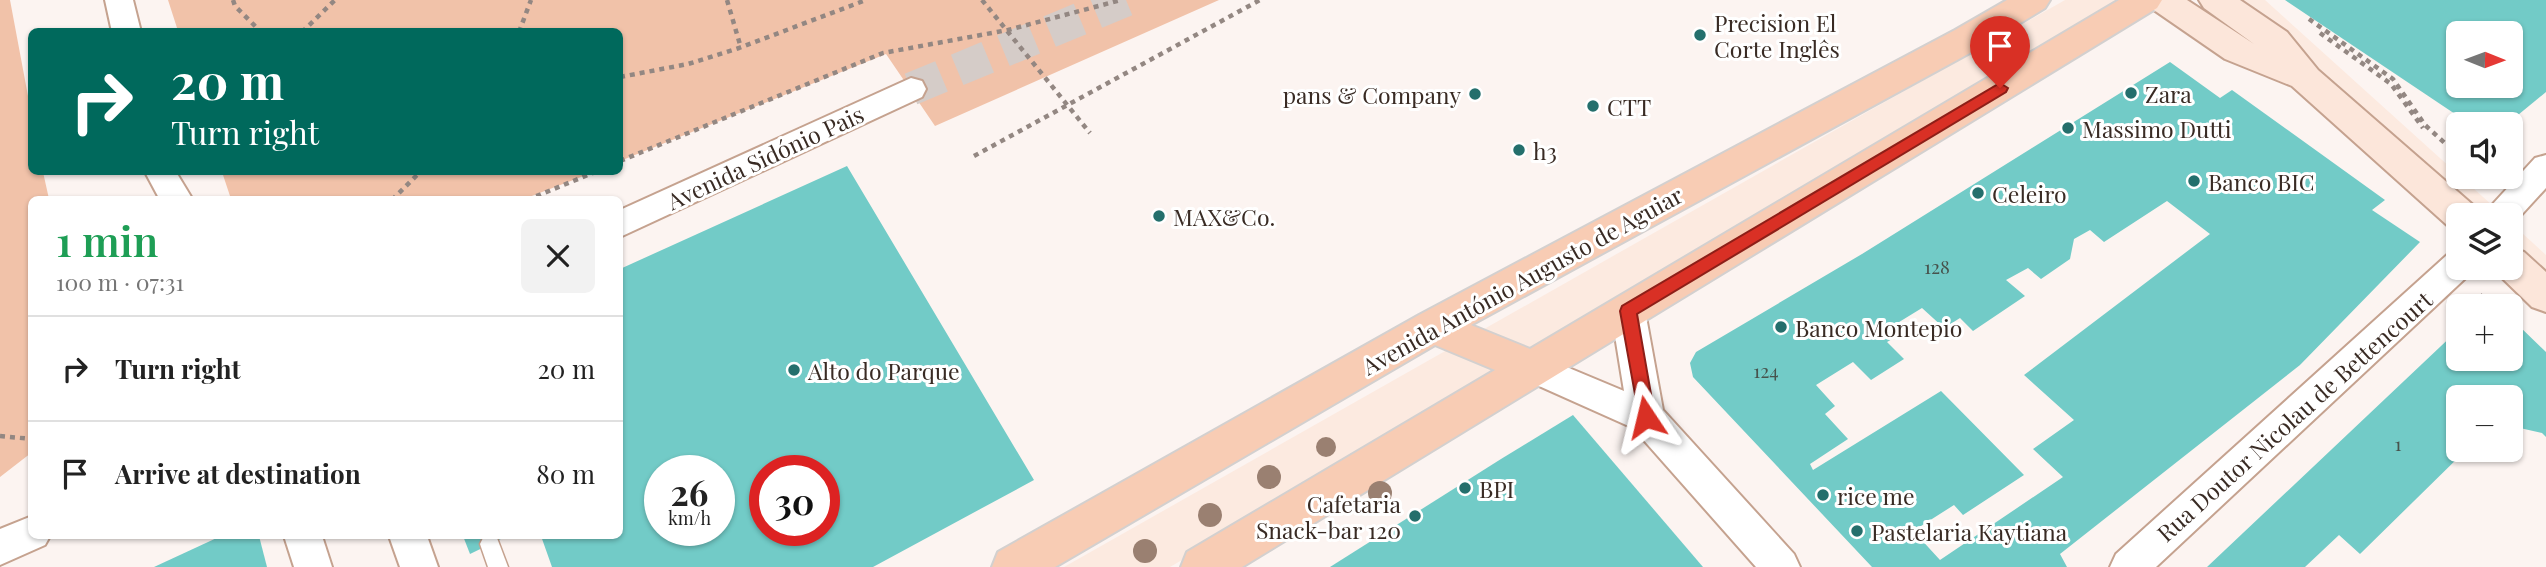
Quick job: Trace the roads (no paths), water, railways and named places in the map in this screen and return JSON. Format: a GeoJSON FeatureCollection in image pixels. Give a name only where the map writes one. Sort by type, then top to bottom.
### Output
{"type":"FeatureCollection","features":[{"type":"Feature","properties":{"kind":"main road","name":"Avenida António Augusto de Aguiar"},"geometry":{"type":"LineString","coordinates":[[1014,567],[1433,327],[1967,39],[2033,0]]}},
{"type":"Feature","properties":{"kind":"main road"},"geometry":{"type":"LineString","coordinates":[[1203,567],[2146,0]]}},
{"type":"Feature","properties":{"kind":"main road"},"geometry":{"type":"LineString","coordinates":[[2163,0],[2237,50],[2306,79]]}},
{"type":"Feature","properties":{"kind":"main road"},"geometry":{"type":"LineString","coordinates":[[2216,0],[2275,41],[2306,79],[2446,203]]}},
{"type":"Feature","properties":{"kind":"main road"},"geometry":{"type":"LineString","coordinates":[[2523,274],[2546,296]]}},
{"type":"Feature","properties":{"kind":"main road"},"geometry":{"type":"LineString","coordinates":[[1433,327],[1533,368]]}},
{"type":"Feature","properties":{"kind":"street"},"geometry":{"type":"LineString","coordinates":[[119,0],[126,28]]}},
{"type":"Feature","properties":{"kind":"street","name":"Avenida Sidónio Pais"},"geometry":{"type":"LineString","coordinates":[[623,223],[911,89]]}},
{"type":"Feature","properties":{"kind":"street"},"geometry":{"type":"LineString","coordinates":[[160,175],[162,196]]}},
{"type":"Feature","properties":{"kind":"street"},"geometry":{"type":"LineString","coordinates":[[162,175],[175,196]]}},
{"type":"Feature","properties":{"kind":"street"},"geometry":{"type":"LineString","coordinates":[[2515,203],[2533,187]]}},
{"type":"Feature","properties":{"kind":"street","name":"Rua Doutor Nicolau de Bettencourt"},"geometry":{"type":"LineString","coordinates":[[2129,567],[2446,276]]}},
{"type":"Feature","properties":{"kind":"street"},"geometry":{"type":"LineString","coordinates":[[1628,311],[1646,417]]}},
{"type":"Feature","properties":{"kind":"street"},"geometry":{"type":"LineString","coordinates":[[1533,368],[1646,417],[1782,567]]}},
{"type":"Feature","properties":{"kind":"street"},"geometry":{"type":"LineString","coordinates":[[0,548],[28,535]]}},
{"type":"Feature","properties":{"kind":"street"},"geometry":{"type":"LineString","coordinates":[[304,539],[313,567]]}},
{"type":"Feature","properties":{"kind":"street"},"geometry":{"type":"LineString","coordinates":[[409,539],[419,567]]}},
{"type":"Feature","properties":{"kind":"lane"},"geometry":{"type":"LineString","coordinates":[[491,544],[498,567]]}},
{"type":"Feature","properties":{"kind":"tunnel"},"geometry":{"type":"LineString","coordinates":[[911,89],[1126,0]]}},
{"type":"Feature","properties":{"kind":"place","name":"Precision El Corte Inglês"},"geometry":{"type":"Point","coordinates":[1700,35]}},
{"type":"Feature","properties":{"kind":"place","name":"Zara"},"geometry":{"type":"Point","coordinates":[2131,93]}},
{"type":"Feature","properties":{"kind":"place","name":"pans & Company"},"geometry":{"type":"Point","coordinates":[1475,94]}},
{"type":"Feature","properties":{"kind":"place","name":"CTT"},"geometry":{"type":"Point","coordinates":[1593,106]}},
{"type":"Feature","properties":{"kind":"place","name":"Massimo Dutti"},"geometry":{"type":"Point","coordinates":[2068,128]}},
{"type":"Feature","properties":{"kind":"place","name":"h3"},"geometry":{"type":"Point","coordinates":[1519,150]}},
{"type":"Feature","properties":{"kind":"place","name":"Banco BIC"},"geometry":{"type":"Point","coordinates":[2194,181]}},
{"type":"Feature","properties":{"kind":"place","name":"Celeiro"},"geometry":{"type":"Point","coordinates":[1978,193]}},
{"type":"Feature","properties":{"kind":"place","name":"MAX&Co."},"geometry":{"type":"Point","coordinates":[1159,216]}},
{"type":"Feature","properties":{"kind":"place","name":"Banco Montepio"},"geometry":{"type":"Point","coordinates":[1781,327]}},
{"type":"Feature","properties":{"kind":"place","name":"Alto do Parque"},"geometry":{"type":"Point","coordinates":[794,370]}},
{"type":"Feature","properties":{"kind":"place","name":"BPI"},"geometry":{"type":"Point","coordinates":[1465,488]}},
{"type":"Feature","properties":{"kind":"place","name":"rice me"},"geometry":{"type":"Point","coordinates":[1823,495]}},
{"type":"Feature","properties":{"kind":"place","name":"Cafetaria Snack-bar 120"},"geometry":{"type":"Point","coordinates":[1415,516]}},
{"type":"Feature","properties":{"kind":"place","name":"Pastelaria Kaytiana"},"geometry":{"type":"Point","coordinates":[1857,531]}}]}
